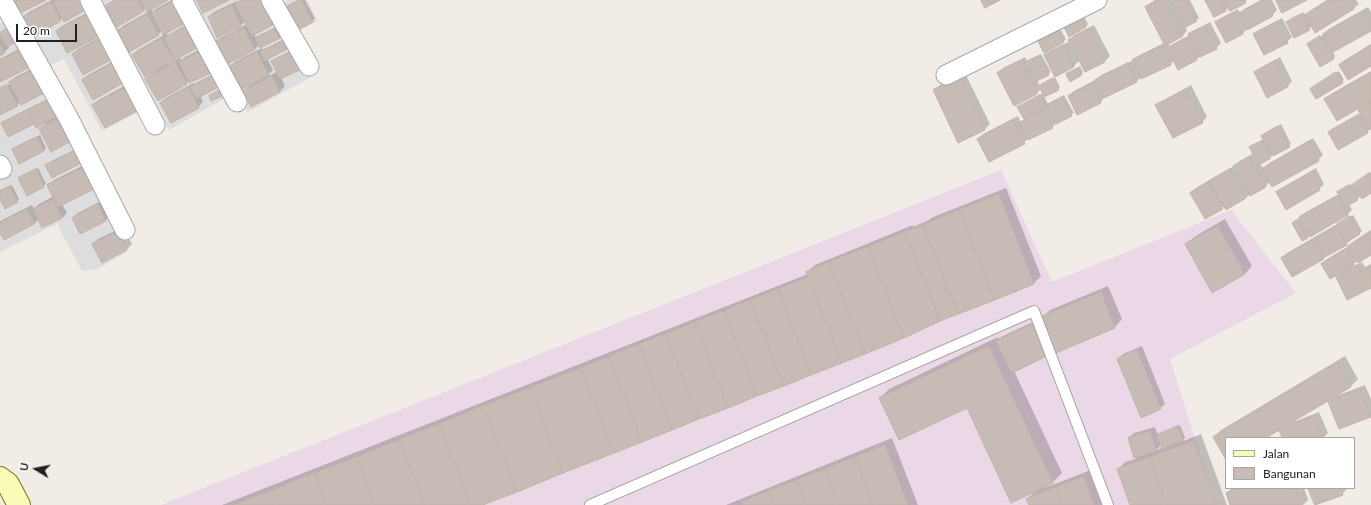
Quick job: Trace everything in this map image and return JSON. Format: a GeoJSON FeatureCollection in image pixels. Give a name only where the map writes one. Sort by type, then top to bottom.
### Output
{"type":"FeatureCollection","features":[{"type":"Feature","properties":{"kind":"street"},"geometry":{"type":"LineString","coordinates":[[2,0],[69,119],[125,230]]}},
{"type":"Feature","properties":{"kind":"street"},"geometry":{"type":"LineString","coordinates":[[90,0],[155,124]]}},
{"type":"Feature","properties":{"kind":"street"},"geometry":{"type":"LineString","coordinates":[[182,0],[237,102]]}},
{"type":"Feature","properties":{"kind":"street"},"geometry":{"type":"LineString","coordinates":[[270,0],[309,66]]}},
{"type":"Feature","properties":{"kind":"street"},"geometry":{"type":"LineString","coordinates":[[946,75],[1097,0]]}},
{"type":"Feature","properties":{"kind":"street"},"geometry":{"type":"LineString","coordinates":[[0,478],[8,484],[19,505]]}},
{"type":"Feature","properties":{"kind":"lane"},"geometry":{"type":"LineString","coordinates":[[590,505],[1034,312],[1108,505]]}},
{"type":"Feature","properties":{"kind":"shaded area"},"geometry":{"type":"Polygon","coordinates":[[[6,0],[88,0],[145,109],[102,131],[64,59],[44,69],[6,0]]]}},
{"type":"Feature","properties":{"kind":"shaded area"},"geometry":{"type":"Polygon","coordinates":[[[96,0],[184,0],[236,92],[169,130],[96,0]]]}},
{"type":"Feature","properties":{"kind":"shaded area"},"geometry":{"type":"Polygon","coordinates":[[[189,0],[276,0],[279,5],[288,0],[307,0],[318,21],[294,33],[315,75],[248,112],[189,0]]]}},
{"type":"Feature","properties":{"kind":"shaded area"},"geometry":{"type":"Polygon","coordinates":[[[10,17],[113,214],[128,251],[98,269],[82,271],[57,224],[0,252],[0,172],[9,170],[0,153],[0,23],[10,17]]]}},
{"type":"Feature","properties":{"kind":"shaded area"},"geometry":{"type":"Polygon","coordinates":[[[1001,170],[1052,282],[1231,210],[1296,293],[1170,359],[1216,505],[161,505],[1001,170]]]}},
{"type":"Feature","properties":{"kind":"building"},"geometry":{"type":"Polygon","coordinates":[[[14,0],[46,0],[20,13],[14,0]]]}},
{"type":"Feature","properties":{"kind":"building"},"geometry":{"type":"Polygon","coordinates":[[[57,0],[84,0],[89,8],[64,22],[53,2],[57,0]]]}},
{"type":"Feature","properties":{"kind":"building"},"geometry":{"type":"Polygon","coordinates":[[[115,0],[138,0],[144,11],[115,28],[104,7],[115,0]]]}},
{"type":"Feature","properties":{"kind":"building"},"geometry":{"type":"Polygon","coordinates":[[[140,0],[168,0],[147,12],[140,0]]]}},
{"type":"Feature","properties":{"kind":"building"},"geometry":{"type":"Polygon","coordinates":[[[175,0],[189,21],[163,35],[151,13],[175,0]]]}},
{"type":"Feature","properties":{"kind":"building"},"geometry":{"type":"Polygon","coordinates":[[[197,0],[229,0],[203,13],[197,0]]]}},
{"type":"Feature","properties":{"kind":"building"},"geometry":{"type":"Polygon","coordinates":[[[242,0],[266,0],[278,22],[252,36],[235,4],[242,0]]]}},
{"type":"Feature","properties":{"kind":"building"},"geometry":{"type":"Polygon","coordinates":[[[299,0],[302,0],[313,22],[298,30],[286,7],[299,0]]]}},
{"type":"Feature","properties":{"kind":"building"},"geometry":{"type":"Polygon","coordinates":[[[981,0],[1000,0],[985,8],[981,0]]]}},
{"type":"Feature","properties":{"kind":"building"},"geometry":{"type":"Polygon","coordinates":[[[1158,0],[1164,0],[1183,36],[1165,46],[1145,7],[1158,0]]]}},
{"type":"Feature","properties":{"kind":"building"},"geometry":{"type":"Polygon","coordinates":[[[1175,0],[1186,0],[1197,21],[1184,28],[1171,2],[1175,0]]]}},
{"type":"Feature","properties":{"kind":"building"},"geometry":{"type":"Polygon","coordinates":[[[1205,0],[1221,0],[1226,11],[1214,17],[1205,0]]]}},
{"type":"Feature","properties":{"kind":"building"},"geometry":{"type":"Polygon","coordinates":[[[1224,0],[1244,0],[1246,3],[1230,11],[1224,0]]]}},
{"type":"Feature","properties":{"kind":"building"},"geometry":{"type":"Polygon","coordinates":[[[1265,0],[1273,16],[1247,30],[1238,14],[1265,0]]]}},
{"type":"Feature","properties":{"kind":"building"},"geometry":{"type":"Polygon","coordinates":[[[1276,0],[1307,0],[1282,13],[1276,0]]]}},
{"type":"Feature","properties":{"kind":"building"},"geometry":{"type":"Polygon","coordinates":[[[1329,0],[1349,0],[1354,9],[1315,33],[1305,15],[1329,0]]]}},
{"type":"Feature","properties":{"kind":"building"},"geometry":{"type":"Polygon","coordinates":[[[51,2],[61,21],[33,37],[23,17],[51,2]]]}},
{"type":"Feature","properties":{"kind":"building"},"geometry":{"type":"Polygon","coordinates":[[[232,5],[241,26],[217,38],[208,17],[232,5]]]}},
{"type":"Feature","properties":{"kind":"building"},"geometry":{"type":"Polygon","coordinates":[[[1363,11],[1371,26],[1371,31],[1333,52],[1323,34],[1363,11]]]}},
{"type":"Feature","properties":{"kind":"building"},"geometry":{"type":"Polygon","coordinates":[[[91,12],[102,35],[67,53],[56,31],[91,12]]]}},
{"type":"Feature","properties":{"kind":"building"},"geometry":{"type":"Polygon","coordinates":[[[1233,13],[1243,34],[1226,43],[1215,22],[1233,13]]]}},
{"type":"Feature","properties":{"kind":"building"},"geometry":{"type":"Polygon","coordinates":[[[147,14],[159,35],[129,52],[117,31],[147,14]]]}},
{"type":"Feature","properties":{"kind":"building"},"geometry":{"type":"Polygon","coordinates":[[[1301,14],[1310,30],[1294,38],[1286,22],[1301,14]]]}},
{"type":"Feature","properties":{"kind":"building"},"geometry":{"type":"Polygon","coordinates":[[[1081,18],[1086,27],[1069,37],[1064,27],[1081,18]]]}},
{"type":"Feature","properties":{"kind":"building"},"geometry":{"type":"Polygon","coordinates":[[[1277,22],[1288,43],[1264,55],[1253,34],[1277,22]]]}},
{"type":"Feature","properties":{"kind":"building"},"geometry":{"type":"Polygon","coordinates":[[[191,23],[202,45],[175,60],[164,38],[191,23]]]}},
{"type":"Feature","properties":{"kind":"building"},"geometry":{"type":"Polygon","coordinates":[[[1205,26],[1217,49],[1200,57],[1188,34],[1205,26]]]}},
{"type":"Feature","properties":{"kind":"building"},"geometry":{"type":"Polygon","coordinates":[[[9,27],[17,41],[7,47],[0,36],[0,33],[9,27]]]}},
{"type":"Feature","properties":{"kind":"building"},"geometry":{"type":"Polygon","coordinates":[[[244,28],[255,50],[227,64],[216,41],[244,28]]]}},
{"type":"Feature","properties":{"kind":"building"},"geometry":{"type":"Polygon","coordinates":[[[1057,28],[1064,42],[1044,53],[1037,39],[1057,28]]]}},
{"type":"Feature","properties":{"kind":"building"},"geometry":{"type":"Polygon","coordinates":[[[274,29],[280,38],[260,48],[255,38],[274,29]]]}},
{"type":"Feature","properties":{"kind":"building"},"geometry":{"type":"Polygon","coordinates":[[[1089,29],[1105,62],[1085,72],[1068,40],[1089,29]]]}},
{"type":"Feature","properties":{"kind":"building"},"geometry":{"type":"Polygon","coordinates":[[[105,36],[116,57],[83,75],[72,54],[105,36]]]}},
{"type":"Feature","properties":{"kind":"building"},"geometry":{"type":"Polygon","coordinates":[[[1320,36],[1334,59],[1320,67],[1307,44],[1320,36]]]}},
{"type":"Feature","properties":{"kind":"building"},"geometry":{"type":"Polygon","coordinates":[[[161,38],[174,60],[145,77],[132,55],[161,38]]]}},
{"type":"Feature","properties":{"kind":"building"},"geometry":{"type":"Polygon","coordinates":[[[289,38],[293,46],[264,61],[260,52],[289,38]]]}},
{"type":"Feature","properties":{"kind":"building"},"geometry":{"type":"Polygon","coordinates":[[[1186,38],[1197,60],[1178,70],[1167,48],[1186,38]]]}},
{"type":"Feature","properties":{"kind":"building"},"geometry":{"type":"Polygon","coordinates":[[[0,43],[5,53],[0,56],[0,43]]]}},
{"type":"Feature","properties":{"kind":"building"},"geometry":{"type":"Polygon","coordinates":[[[1063,45],[1074,67],[1055,77],[1044,55],[1063,45]]]}},
{"type":"Feature","properties":{"kind":"building"},"geometry":{"type":"Polygon","coordinates":[[[1371,45],[1371,66],[1348,80],[1339,65],[1371,45]]]}},
{"type":"Feature","properties":{"kind":"building"},"geometry":{"type":"Polygon","coordinates":[[[1162,46],[1171,65],[1141,79],[1132,60],[1162,46]]]}},
{"type":"Feature","properties":{"kind":"building"},"geometry":{"type":"Polygon","coordinates":[[[204,49],[215,71],[189,83],[179,62],[204,49]]]}},
{"type":"Feature","properties":{"kind":"building"},"geometry":{"type":"Polygon","coordinates":[[[21,50],[30,67],[0,82],[0,60],[21,50]]]}},
{"type":"Feature","properties":{"kind":"building"},"geometry":{"type":"Polygon","coordinates":[[[296,50],[304,68],[280,79],[271,61],[296,50]]]}},
{"type":"Feature","properties":{"kind":"building"},"geometry":{"type":"Polygon","coordinates":[[[257,52],[269,75],[242,89],[230,66],[257,52]]]}},
{"type":"Feature","properties":{"kind":"building"},"geometry":{"type":"Polygon","coordinates":[[[1039,56],[1049,75],[1035,82],[1025,62],[1039,56]]]}},
{"type":"Feature","properties":{"kind":"building"},"geometry":{"type":"Polygon","coordinates":[[[116,61],[126,81],[93,100],[82,80],[116,61]]]}},
{"type":"Feature","properties":{"kind":"building"},"geometry":{"type":"Polygon","coordinates":[[[1020,61],[1037,94],[1014,106],[997,73],[1020,61]]]}},
{"type":"Feature","properties":{"kind":"building"},"geometry":{"type":"Polygon","coordinates":[[[1275,61],[1288,87],[1267,98],[1254,72],[1275,61]]]}},
{"type":"Feature","properties":{"kind":"building"},"geometry":{"type":"Polygon","coordinates":[[[175,62],[187,84],[158,101],[145,79],[175,62]]]}},
{"type":"Feature","properties":{"kind":"building"},"geometry":{"type":"Polygon","coordinates":[[[1128,63],[1137,82],[1104,98],[1095,80],[1128,63]]]}},
{"type":"Feature","properties":{"kind":"building"},"geometry":{"type":"Polygon","coordinates":[[[1078,68],[1082,75],[1070,82],[1066,74],[1078,68]]]}},
{"type":"Feature","properties":{"kind":"building"},"geometry":{"type":"Polygon","coordinates":[[[34,69],[46,92],[21,105],[9,82],[34,69]]]}},
{"type":"Feature","properties":{"kind":"building"},"geometry":{"type":"Polygon","coordinates":[[[1336,72],[1343,83],[1316,99],[1310,89],[1336,72]]]}},
{"type":"Feature","properties":{"kind":"building"},"geometry":{"type":"Polygon","coordinates":[[[217,73],[222,85],[196,99],[190,87],[217,73]]]}},
{"type":"Feature","properties":{"kind":"building"},"geometry":{"type":"Polygon","coordinates":[[[1371,73],[1371,101],[1337,121],[1324,99],[1371,73]]]}},
{"type":"Feature","properties":{"kind":"building"},"geometry":{"type":"Polygon","coordinates":[[[272,76],[280,92],[251,107],[243,91],[272,76]]]}},
{"type":"Feature","properties":{"kind":"building"},"geometry":{"type":"Polygon","coordinates":[[[960,77],[985,130],[958,143],[933,90],[960,77]]]}},
{"type":"Feature","properties":{"kind":"building"},"geometry":{"type":"Polygon","coordinates":[[[1053,78],[1059,90],[1044,97],[1039,86],[1053,78]]]}},
{"type":"Feature","properties":{"kind":"building"},"geometry":{"type":"Polygon","coordinates":[[[1092,83],[1101,103],[1077,115],[1068,96],[1092,83]]]}},
{"type":"Feature","properties":{"kind":"building"},"geometry":{"type":"Polygon","coordinates":[[[7,85],[18,106],[0,115],[0,88],[7,85]]]}},
{"type":"Feature","properties":{"kind":"building"},"geometry":{"type":"Polygon","coordinates":[[[130,85],[142,108],[105,128],[92,105],[130,85]]]}},
{"type":"Feature","properties":{"kind":"building"},"geometry":{"type":"Polygon","coordinates":[[[188,87],[199,108],[171,123],[160,103],[188,87]]]}},
{"type":"Feature","properties":{"kind":"building"},"geometry":{"type":"Polygon","coordinates":[[[221,89],[224,95],[211,101],[209,96],[221,89]]]}},
{"type":"Feature","properties":{"kind":"building"},"geometry":{"type":"Polygon","coordinates":[[[1186,90],[1203,123],[1173,138],[1155,105],[1186,90]]]}},
{"type":"Feature","properties":{"kind":"building"},"geometry":{"type":"Polygon","coordinates":[[[1040,95],[1047,107],[1024,119],[1017,107],[1040,95]]]}},
{"type":"Feature","properties":{"kind":"building"},"geometry":{"type":"Polygon","coordinates":[[[1062,97],[1072,116],[1056,124],[1047,105],[1062,97]]]}},
{"type":"Feature","properties":{"kind":"building"},"geometry":{"type":"Polygon","coordinates":[[[52,98],[60,115],[36,128],[27,110],[52,98]]]}},
{"type":"Feature","properties":{"kind":"building"},"geometry":{"type":"Polygon","coordinates":[[[1371,102],[1371,128],[1368,129],[1358,110],[1371,102]]]}},
{"type":"Feature","properties":{"kind":"building"},"geometry":{"type":"Polygon","coordinates":[[[27,110],[34,124],[8,137],[1,123],[27,110]]]}},
{"type":"Feature","properties":{"kind":"building"},"geometry":{"type":"Polygon","coordinates":[[[1044,110],[1053,128],[1028,140],[1019,123],[1044,110]]]}},
{"type":"Feature","properties":{"kind":"building"},"geometry":{"type":"Polygon","coordinates":[[[1358,115],[1368,133],[1338,150],[1328,132],[1358,115]]]}},
{"type":"Feature","properties":{"kind":"building"},"geometry":{"type":"Polygon","coordinates":[[[63,116],[75,139],[51,152],[39,129],[63,116]]]}},
{"type":"Feature","properties":{"kind":"building"},"geometry":{"type":"Polygon","coordinates":[[[1013,120],[1025,144],[989,162],[977,139],[1013,120]]]}},
{"type":"Feature","properties":{"kind":"building"},"geometry":{"type":"Polygon","coordinates":[[[1278,126],[1290,147],[1273,156],[1261,136],[1278,126]]]}},
{"type":"Feature","properties":{"kind":"building"},"geometry":{"type":"Polygon","coordinates":[[[37,137],[44,151],[19,164],[12,149],[37,137]]]}},
{"type":"Feature","properties":{"kind":"building"},"geometry":{"type":"Polygon","coordinates":[[[1262,141],[1271,158],[1259,165],[1249,147],[1262,141]]]}},
{"type":"Feature","properties":{"kind":"building"},"geometry":{"type":"Polygon","coordinates":[[[1308,142],[1319,161],[1272,187],[1262,169],[1308,142]]]}},
{"type":"Feature","properties":{"kind":"building"},"geometry":{"type":"Polygon","coordinates":[[[79,149],[85,161],[52,178],[45,165],[79,149]]]}},
{"type":"Feature","properties":{"kind":"building"},"geometry":{"type":"Polygon","coordinates":[[[1249,157],[1266,187],[1250,196],[1233,166],[1249,157]]]}},
{"type":"Feature","properties":{"kind":"building"},"geometry":{"type":"Polygon","coordinates":[[[87,166],[98,187],[58,207],[47,185],[87,166]]]}},
{"type":"Feature","properties":{"kind":"building"},"geometry":{"type":"Polygon","coordinates":[[[36,169],[44,187],[27,196],[18,178],[36,169]]]}},
{"type":"Feature","properties":{"kind":"building"},"geometry":{"type":"Polygon","coordinates":[[[1230,169],[1246,198],[1226,210],[1209,181],[1230,169]]]}},
{"type":"Feature","properties":{"kind":"building"},"geometry":{"type":"Polygon","coordinates":[[[1310,173],[1320,190],[1286,210],[1276,192],[1310,173]]]}},
{"type":"Feature","properties":{"kind":"building"},"geometry":{"type":"Polygon","coordinates":[[[1369,173],[1371,176],[1371,193],[1362,199],[1352,185],[1369,173]]]}},
{"type":"Feature","properties":{"kind":"building"},"geometry":{"type":"Polygon","coordinates":[[[1208,182],[1223,209],[1205,219],[1190,193],[1208,182]]]}},
{"type":"Feature","properties":{"kind":"building"},"geometry":{"type":"Polygon","coordinates":[[[1349,185],[1358,200],[1346,207],[1337,192],[1349,185]]]}},
{"type":"Feature","properties":{"kind":"building"},"geometry":{"type":"Polygon","coordinates":[[[10,186],[18,202],[5,209],[0,199],[0,191],[10,186]]]}},
{"type":"Feature","properties":{"kind":"building"},"geometry":{"type":"Polygon","coordinates":[[[999,194],[1034,284],[995,300],[959,210],[999,194]]]}},
{"type":"Feature","properties":{"kind":"building"},"geometry":{"type":"Polygon","coordinates":[[[1337,196],[1348,215],[1310,237],[1299,217],[1337,196]]]}},
{"type":"Feature","properties":{"kind":"building"},"geometry":{"type":"Polygon","coordinates":[[[53,199],[62,218],[42,228],[33,209],[53,199]]]}},
{"type":"Feature","properties":{"kind":"building"},"geometry":{"type":"Polygon","coordinates":[[[98,204],[106,221],[80,234],[72,218],[98,204]]]}},
{"type":"Feature","properties":{"kind":"building"},"geometry":{"type":"Polygon","coordinates":[[[27,209],[34,224],[4,240],[0,233],[0,223],[27,209]]]}},
{"type":"Feature","properties":{"kind":"building"},"geometry":{"type":"Polygon","coordinates":[[[959,210],[995,300],[958,314],[923,225],[959,210]]]}},
{"type":"Feature","properties":{"kind":"building"},"geometry":{"type":"Polygon","coordinates":[[[1350,216],[1360,234],[1347,242],[1337,224],[1350,216]]]}},
{"type":"Feature","properties":{"kind":"building"},"geometry":{"type":"Polygon","coordinates":[[[1297,220],[1308,238],[1302,241],[1292,223],[1297,220]]]}},
{"type":"Feature","properties":{"kind":"building"},"geometry":{"type":"Polygon","coordinates":[[[923,225],[958,314],[940,321],[905,232],[923,225]]]}},
{"type":"Feature","properties":{"kind":"building"},"geometry":{"type":"Polygon","coordinates":[[[1218,226],[1245,274],[1212,293],[1185,244],[1218,226]]]}},
{"type":"Feature","properties":{"kind":"building"},"geometry":{"type":"Polygon","coordinates":[[[1336,226],[1347,245],[1325,257],[1315,238],[1336,226]]]}},
{"type":"Feature","properties":{"kind":"building"},"geometry":{"type":"Polygon","coordinates":[[[118,231],[127,250],[102,263],[92,244],[118,231]]]}},
{"type":"Feature","properties":{"kind":"building"},"geometry":{"type":"Polygon","coordinates":[[[1371,231],[1371,255],[1358,263],[1347,247],[1371,231]]]}},
{"type":"Feature","properties":{"kind":"building"},"geometry":{"type":"Polygon","coordinates":[[[905,232],[940,321],[904,338],[868,247],[905,232]]]}},
{"type":"Feature","properties":{"kind":"building"},"geometry":{"type":"Polygon","coordinates":[[[1313,240],[1324,259],[1292,277],[1281,258],[1313,240]]]}},
{"type":"Feature","properties":{"kind":"building"},"geometry":{"type":"Polygon","coordinates":[[[868,247],[904,338],[865,354],[829,262],[868,247]]]}},
{"type":"Feature","properties":{"kind":"building"},"geometry":{"type":"Polygon","coordinates":[[[1346,249],[1354,265],[1330,279],[1321,264],[1346,249]]]}},
{"type":"Feature","properties":{"kind":"building"},"geometry":{"type":"Polygon","coordinates":[[[829,262],[865,354],[842,363],[806,272],[829,262]]]}},
{"type":"Feature","properties":{"kind":"building"},"geometry":{"type":"Polygon","coordinates":[[[1357,266],[1360,272],[1371,266],[1371,288],[1347,300],[1336,277],[1357,266]]]}},
{"type":"Feature","properties":{"kind":"building"},"geometry":{"type":"Polygon","coordinates":[[[808,277],[842,363],[811,375],[778,289],[808,277]]]}},
{"type":"Feature","properties":{"kind":"building"},"geometry":{"type":"Polygon","coordinates":[[[778,289],[811,375],[784,386],[750,300],[778,289]]]}},
{"type":"Feature","properties":{"kind":"building"},"geometry":{"type":"Polygon","coordinates":[[[1101,292],[1115,328],[1056,353],[1041,317],[1101,292]]]}},
{"type":"Feature","properties":{"kind":"building"},"geometry":{"type":"Polygon","coordinates":[[[750,300],[784,386],[757,396],[724,311],[750,300]]]}},
{"type":"Feature","properties":{"kind":"building"},"geometry":{"type":"Polygon","coordinates":[[[724,311],[757,396],[728,408],[695,322],[724,311]]]}},
{"type":"Feature","properties":{"kind":"building"},"geometry":{"type":"Polygon","coordinates":[[[695,322],[728,408],[699,419],[666,334],[695,322]]]}},
{"type":"Feature","properties":{"kind":"building"},"geometry":{"type":"Polygon","coordinates":[[[1032,324],[1047,356],[1012,373],[996,341],[1032,324]]]}},
{"type":"Feature","properties":{"kind":"building"},"geometry":{"type":"Polygon","coordinates":[[[666,334],[699,419],[672,430],[639,344],[666,334]]]}},
{"type":"Feature","properties":{"kind":"building"},"geometry":{"type":"Polygon","coordinates":[[[639,344],[672,430],[642,442],[609,357],[639,344]]]}},
{"type":"Feature","properties":{"kind":"building"},"geometry":{"type":"Polygon","coordinates":[[[989,346],[1053,483],[1011,503],[967,408],[899,440],[879,398],[989,346]]]}},
{"type":"Feature","properties":{"kind":"building"},"geometry":{"type":"Polygon","coordinates":[[[1137,350],[1161,409],[1141,418],[1117,359],[1137,350]]]}},
{"type":"Feature","properties":{"kind":"building"},"geometry":{"type":"Polygon","coordinates":[[[609,357],[642,442],[614,453],[581,368],[609,357]]]}},
{"type":"Feature","properties":{"kind":"building"},"geometry":{"type":"Polygon","coordinates":[[[1337,363],[1351,387],[1268,437],[1225,437],[1225,458],[1213,437],[1337,363]]]}},
{"type":"Feature","properties":{"kind":"building"},"geometry":{"type":"Polygon","coordinates":[[[581,368],[614,453],[563,473],[530,388],[581,368]]]}},
{"type":"Feature","properties":{"kind":"building"},"geometry":{"type":"Polygon","coordinates":[[[530,388],[563,473],[517,492],[483,406],[530,388]]]}},
{"type":"Feature","properties":{"kind":"building"},"geometry":{"type":"Polygon","coordinates":[[[1360,389],[1371,417],[1339,429],[1328,402],[1360,389]]]}},
{"type":"Feature","properties":{"kind":"building"},"geometry":{"type":"Polygon","coordinates":[[[483,406],[517,492],[483,505],[471,505],[439,424],[483,406]]]}},
{"type":"Feature","properties":{"kind":"building"},"geometry":{"type":"Polygon","coordinates":[[[1314,416],[1323,437],[1282,437],[1279,430],[1314,416]]]}},
{"type":"Feature","properties":{"kind":"building"},"geometry":{"type":"Polygon","coordinates":[[[439,424],[471,505],[425,505],[399,440],[439,424]]]}},
{"type":"Feature","properties":{"kind":"building"},"geometry":{"type":"Polygon","coordinates":[[[1178,426],[1183,441],[1162,449],[1156,435],[1178,426]]]}},
{"type":"Feature","properties":{"kind":"building"},"geometry":{"type":"Polygon","coordinates":[[[1150,431],[1157,451],[1134,458],[1128,438],[1150,431]]]}},
{"type":"Feature","properties":{"kind":"building"},"geometry":{"type":"Polygon","coordinates":[[[399,440],[425,505],[375,505],[357,457],[399,440]]]}},
{"type":"Feature","properties":{"kind":"building"},"geometry":{"type":"Polygon","coordinates":[[[1194,441],[1217,505],[1167,505],[1150,457],[1194,441]]]}},
{"type":"Feature","properties":{"kind":"building"},"geometry":{"type":"Polygon","coordinates":[[[885,445],[908,505],[873,505],[855,457],[885,445]]]}},
{"type":"Feature","properties":{"kind":"building"},"geometry":{"type":"Polygon","coordinates":[[[357,457],[375,505],[327,505],[315,473],[357,457]]]}},
{"type":"Feature","properties":{"kind":"building"},"geometry":{"type":"Polygon","coordinates":[[[855,457],[873,505],[839,505],[825,469],[855,457]]]}},
{"type":"Feature","properties":{"kind":"building"},"geometry":{"type":"Polygon","coordinates":[[[1150,457],[1167,505],[1130,505],[1117,469],[1150,457]]]}},
{"type":"Feature","properties":{"kind":"building"},"geometry":{"type":"Polygon","coordinates":[[[825,469],[839,505],[807,505],[797,480],[825,469]]]}},
{"type":"Feature","properties":{"kind":"building"},"geometry":{"type":"Polygon","coordinates":[[[315,473],[327,505],[279,505],[273,490],[315,473]]]}},
{"type":"Feature","properties":{"kind":"building"},"geometry":{"type":"Polygon","coordinates":[[[1084,477],[1094,505],[1062,505],[1056,487],[1084,477]]]}},
{"type":"Feature","properties":{"kind":"building"},"geometry":{"type":"Polygon","coordinates":[[[797,480],[807,505],[775,505],[769,491],[797,480]]]}},
{"type":"Feature","properties":{"kind":"building"},"geometry":{"type":"Polygon","coordinates":[[[1056,487],[1062,505],[1029,505],[1026,499],[1056,487]]]}},
{"type":"Feature","properties":{"kind":"building"},"geometry":{"type":"Polygon","coordinates":[[[1236,489],[1295,489],[1300,505],[1230,505],[1226,493],[1236,489]]]}},
{"type":"Feature","properties":{"kind":"building"},"geometry":{"type":"Polygon","coordinates":[[[1308,489],[1340,489],[1343,495],[1315,505],[1308,489]]]}},
{"type":"Feature","properties":{"kind":"building"},"geometry":{"type":"Polygon","coordinates":[[[273,490],[279,505],[234,505],[273,490]]]}},
{"type":"Feature","properties":{"kind":"building"},"geometry":{"type":"Polygon","coordinates":[[[769,491],[775,505],[743,505],[741,502],[769,491]]]}}]}
